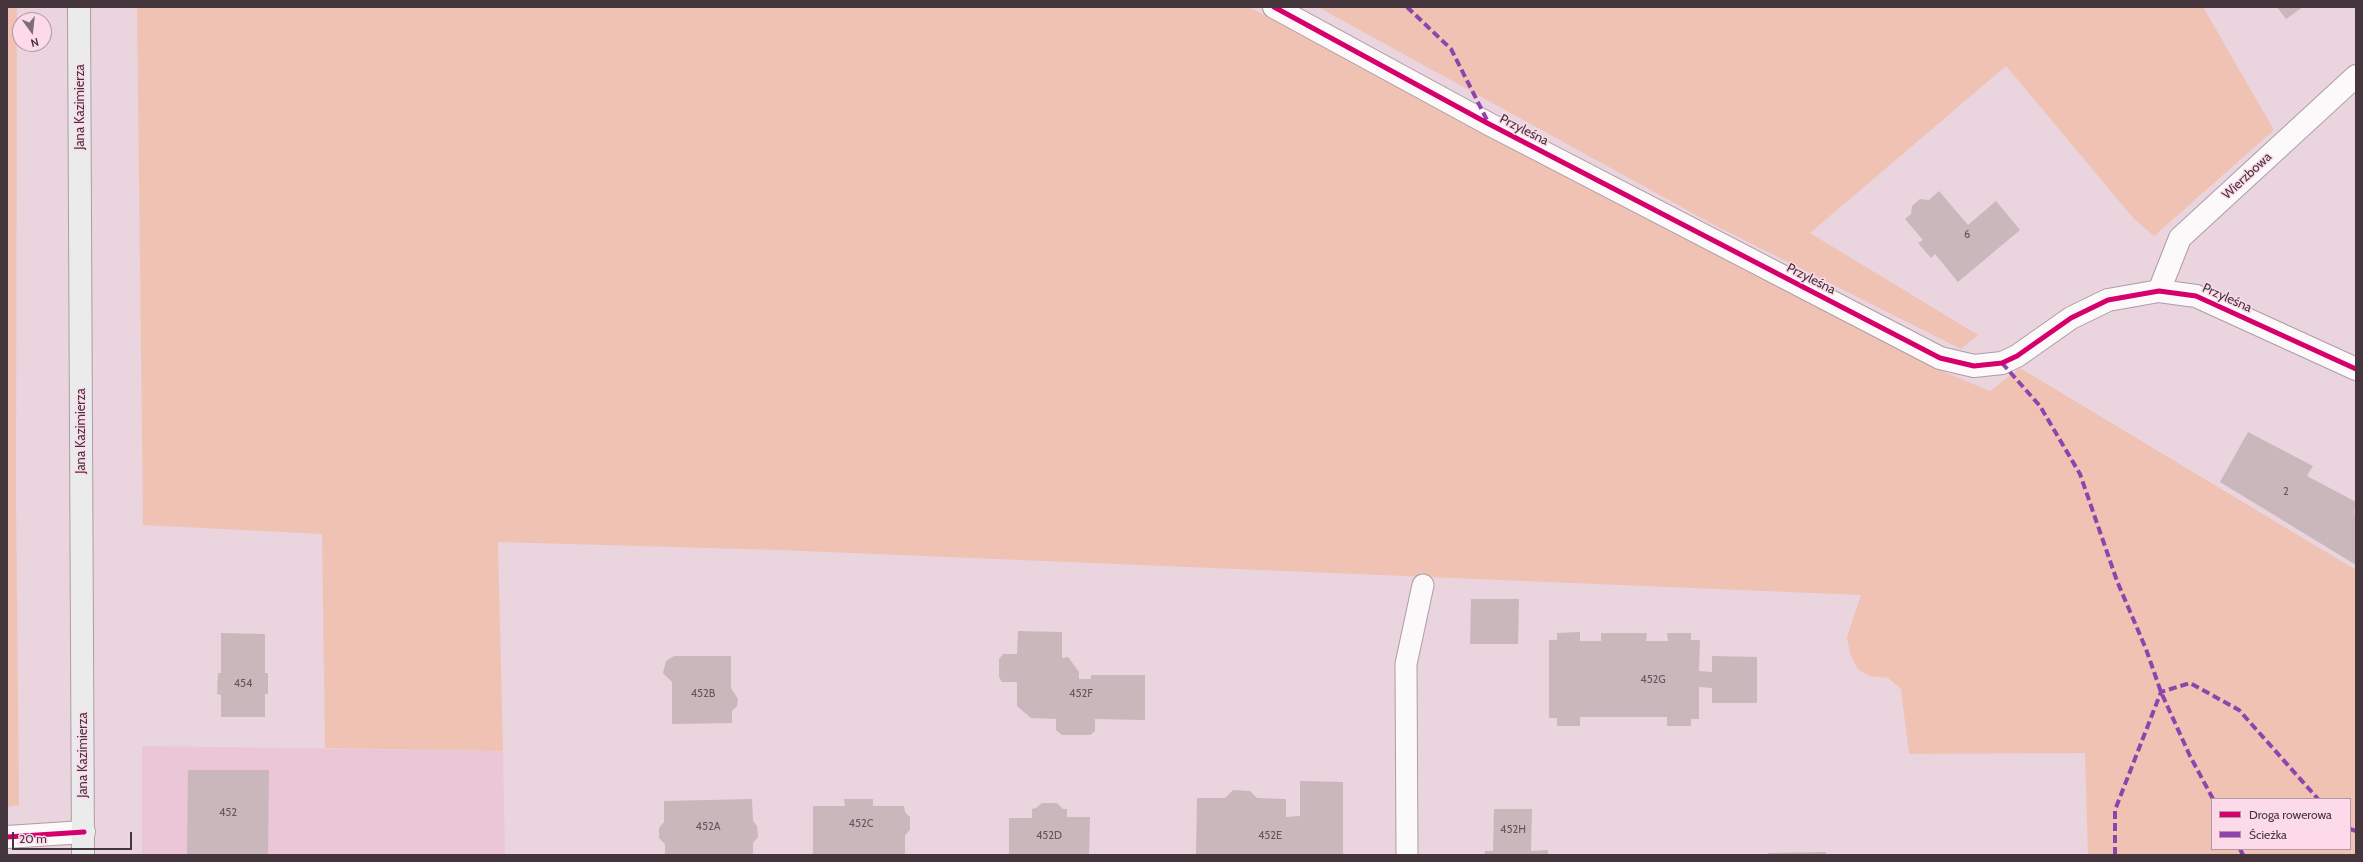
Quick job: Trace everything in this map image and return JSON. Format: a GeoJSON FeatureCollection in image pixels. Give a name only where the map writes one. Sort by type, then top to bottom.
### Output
{"type":"FeatureCollection","features":[{"type":"Feature","properties":{"kind":"main road","name":"Jana Kazimierza"},"geometry":{"type":"LineString","coordinates":[[79,7],[84,855]]}},
{"type":"Feature","properties":{"kind":"street","name":"Przyleśna"},"geometry":{"type":"LineString","coordinates":[[1274,7],[1489,124],[1940,358],[1974,366],[2002,363],[2017,356],[2071,318],[2108,300],[2159,291],[2196,296],[2356,369]]}},
{"type":"Feature","properties":{"kind":"street","name":"Wierzbowa"},"geometry":{"type":"LineString","coordinates":[[2159,291],[2180,238],[2356,76]]}},
{"type":"Feature","properties":{"kind":"street"},"geometry":{"type":"LineString","coordinates":[[7,837],[84,832]]}},
{"type":"Feature","properties":{"kind":"lane"},"geometry":{"type":"LineString","coordinates":[[1408,855],[1406,664],[1423,585]]}},
{"type":"Feature","properties":{"kind":"shaded area"},"geometry":{"type":"Polygon","coordinates":[[[7,7],[17,7],[17,12],[12,12],[12,52],[17,52],[16,494],[19,805],[7,807],[7,7]]]}},
{"type":"Feature","properties":{"kind":"shaded area"},"geometry":{"type":"Polygon","coordinates":[[[137,7],[1249,7],[1935,368],[1990,391],[2020,368],[2356,570],[2356,855],[2088,855],[2085,753],[1909,754],[1901,689],[1888,678],[1870,676],[1858,670],[1850,654],[1847,637],[1861,595],[779,550],[498,542],[503,751],[325,748],[322,534],[143,525],[137,7]]]}},
{"type":"Feature","properties":{"kind":"shaded area"},"geometry":{"type":"Polygon","coordinates":[[[1318,7],[2203,7],[2274,130],[2154,236],[2135,220],[2006,66],[1810,233],[1978,335],[1961,349],[1716,226],[1318,7]]]}},
{"type":"Feature","properties":{"kind":"shaded area"},"geometry":{"type":"Polygon","coordinates":[[[142,746],[503,751],[505,855],[142,855],[142,746]]]}},
{"type":"Feature","properties":{"kind":"building"},"geometry":{"type":"Polygon","coordinates":[[[2277,7],[2303,7],[2286,19],[2277,7]]]}},
{"type":"Feature","properties":{"kind":"building"},"geometry":{"type":"Polygon","coordinates":[[[1939,191],[1968,225],[1996,201],[2020,230],[1958,282],[1935,254],[1931,258],[1918,243],[1923,240],[1905,219],[1911,214],[1912,206],[1920,199],[1929,200],[1939,191]]]}},
{"type":"Feature","properties":{"kind":"building"},"geometry":{"type":"Polygon","coordinates":[[[2248,432],[2313,466],[2307,476],[2356,502],[2354,513],[2356,514],[2356,565],[2220,482],[2248,432]]]}},
{"type":"Feature","properties":{"kind":"building"},"geometry":{"type":"Polygon","coordinates":[[[1471,599],[1519,599],[1518,644],[1470,644],[1471,599]]]}},
{"type":"Feature","properties":{"kind":"building"},"geometry":{"type":"Polygon","coordinates":[[[1018,631],[1062,632],[1062,658],[1068,657],[1079,672],[1079,679],[1091,679],[1091,675],[1145,675],[1145,720],[1095,719],[1095,731],[1090,735],[1062,735],[1056,730],[1056,719],[1031,718],[1017,706],[1017,682],[1002,682],[999,677],[999,659],[1003,654],[1017,654],[1018,631]]]}},
{"type":"Feature","properties":{"kind":"building"},"geometry":{"type":"Polygon","coordinates":[[[1580,632],[1580,641],[1601,641],[1601,633],[1647,633],[1646,641],[1668,641],[1667,633],[1691,633],[1691,640],[1700,640],[1699,671],[1712,672],[1712,656],[1757,657],[1757,703],[1712,703],[1712,688],[1699,687],[1699,719],[1691,719],[1691,726],[1667,726],[1667,717],[1580,717],[1580,726],[1557,726],[1557,718],[1549,718],[1549,640],[1557,640],[1557,633],[1580,632]]]}},
{"type":"Feature","properties":{"kind":"building"},"geometry":{"type":"Polygon","coordinates":[[[221,633],[265,634],[265,673],[268,673],[268,694],[265,694],[265,717],[221,717],[221,695],[217,694],[218,673],[221,673],[221,633]]]}},
{"type":"Feature","properties":{"kind":"building"},"geometry":{"type":"Polygon","coordinates":[[[674,656],[731,656],[731,688],[738,699],[737,706],[732,711],[732,723],[672,724],[672,682],[663,673],[666,661],[674,656]]]}},
{"type":"Feature","properties":{"kind":"building"},"geometry":{"type":"Polygon","coordinates":[[[188,770],[269,770],[268,855],[187,855],[188,770]]]}},
{"type":"Feature","properties":{"kind":"building"},"geometry":{"type":"Polygon","coordinates":[[[1300,781],[1343,782],[1343,855],[1196,855],[1197,798],[1225,798],[1233,790],[1250,791],[1257,798],[1286,799],[1286,817],[1300,816],[1300,781]]]}},
{"type":"Feature","properties":{"kind":"building"},"geometry":{"type":"Polygon","coordinates":[[[752,799],[753,821],[757,826],[758,837],[753,843],[753,855],[665,855],[665,844],[659,838],[659,828],[664,822],[664,801],[752,799]]]}},
{"type":"Feature","properties":{"kind":"building"},"geometry":{"type":"Polygon","coordinates":[[[844,799],[873,799],[873,806],[904,806],[905,812],[910,817],[910,830],[905,835],[905,855],[813,855],[813,806],[845,806],[844,799]]]}},
{"type":"Feature","properties":{"kind":"building"},"geometry":{"type":"Polygon","coordinates":[[[1042,803],[1057,803],[1063,809],[1067,809],[1067,817],[1090,817],[1089,855],[1009,855],[1009,818],[1032,818],[1032,809],[1036,808],[1042,803]]]}},
{"type":"Feature","properties":{"kind":"building"},"geometry":{"type":"Polygon","coordinates":[[[1494,809],[1532,809],[1531,851],[1548,850],[1548,855],[1485,855],[1485,851],[1493,851],[1494,809]]]}},
{"type":"Feature","properties":{"kind":"building"},"geometry":{"type":"Polygon","coordinates":[[[1826,852],[1826,855],[1768,855],[1768,853],[1826,852]]]}},
{"type":"Feature","properties":{"kind":"marked path"},"geometry":{"type":"LineString","coordinates":[[1407,7],[1451,49],[1488,122]]}},
{"type":"Feature","properties":{"kind":"marked path"},"geometry":{"type":"LineString","coordinates":[[2002,363],[2040,406],[2080,474],[2117,581],[2146,649],[2161,692],[2190,756],[2212,798]]}},
{"type":"Feature","properties":{"kind":"marked path"},"geometry":{"type":"LineString","coordinates":[[2115,855],[2115,810],[2161,692],[2190,683],[2239,710],[2317,798]]}},
{"type":"Feature","properties":{"kind":"marked path"},"geometry":{"type":"LineString","coordinates":[[2351,829],[2356,831]]}},
{"type":"Feature","properties":{"kind":"marked path"},"geometry":{"type":"LineString","coordinates":[[2240,850],[2243,855]]}},
{"type":"Feature","properties":{"kind":"cycle path"},"geometry":{"type":"LineString","coordinates":[[1274,7],[1489,124],[1940,358],[1974,366],[2002,363],[2017,356],[2071,318],[2108,300],[2159,291],[2196,296],[2356,369]]}},
{"type":"Feature","properties":{"kind":"cycle path"},"geometry":{"type":"LineString","coordinates":[[7,837],[84,832]]}}]}
